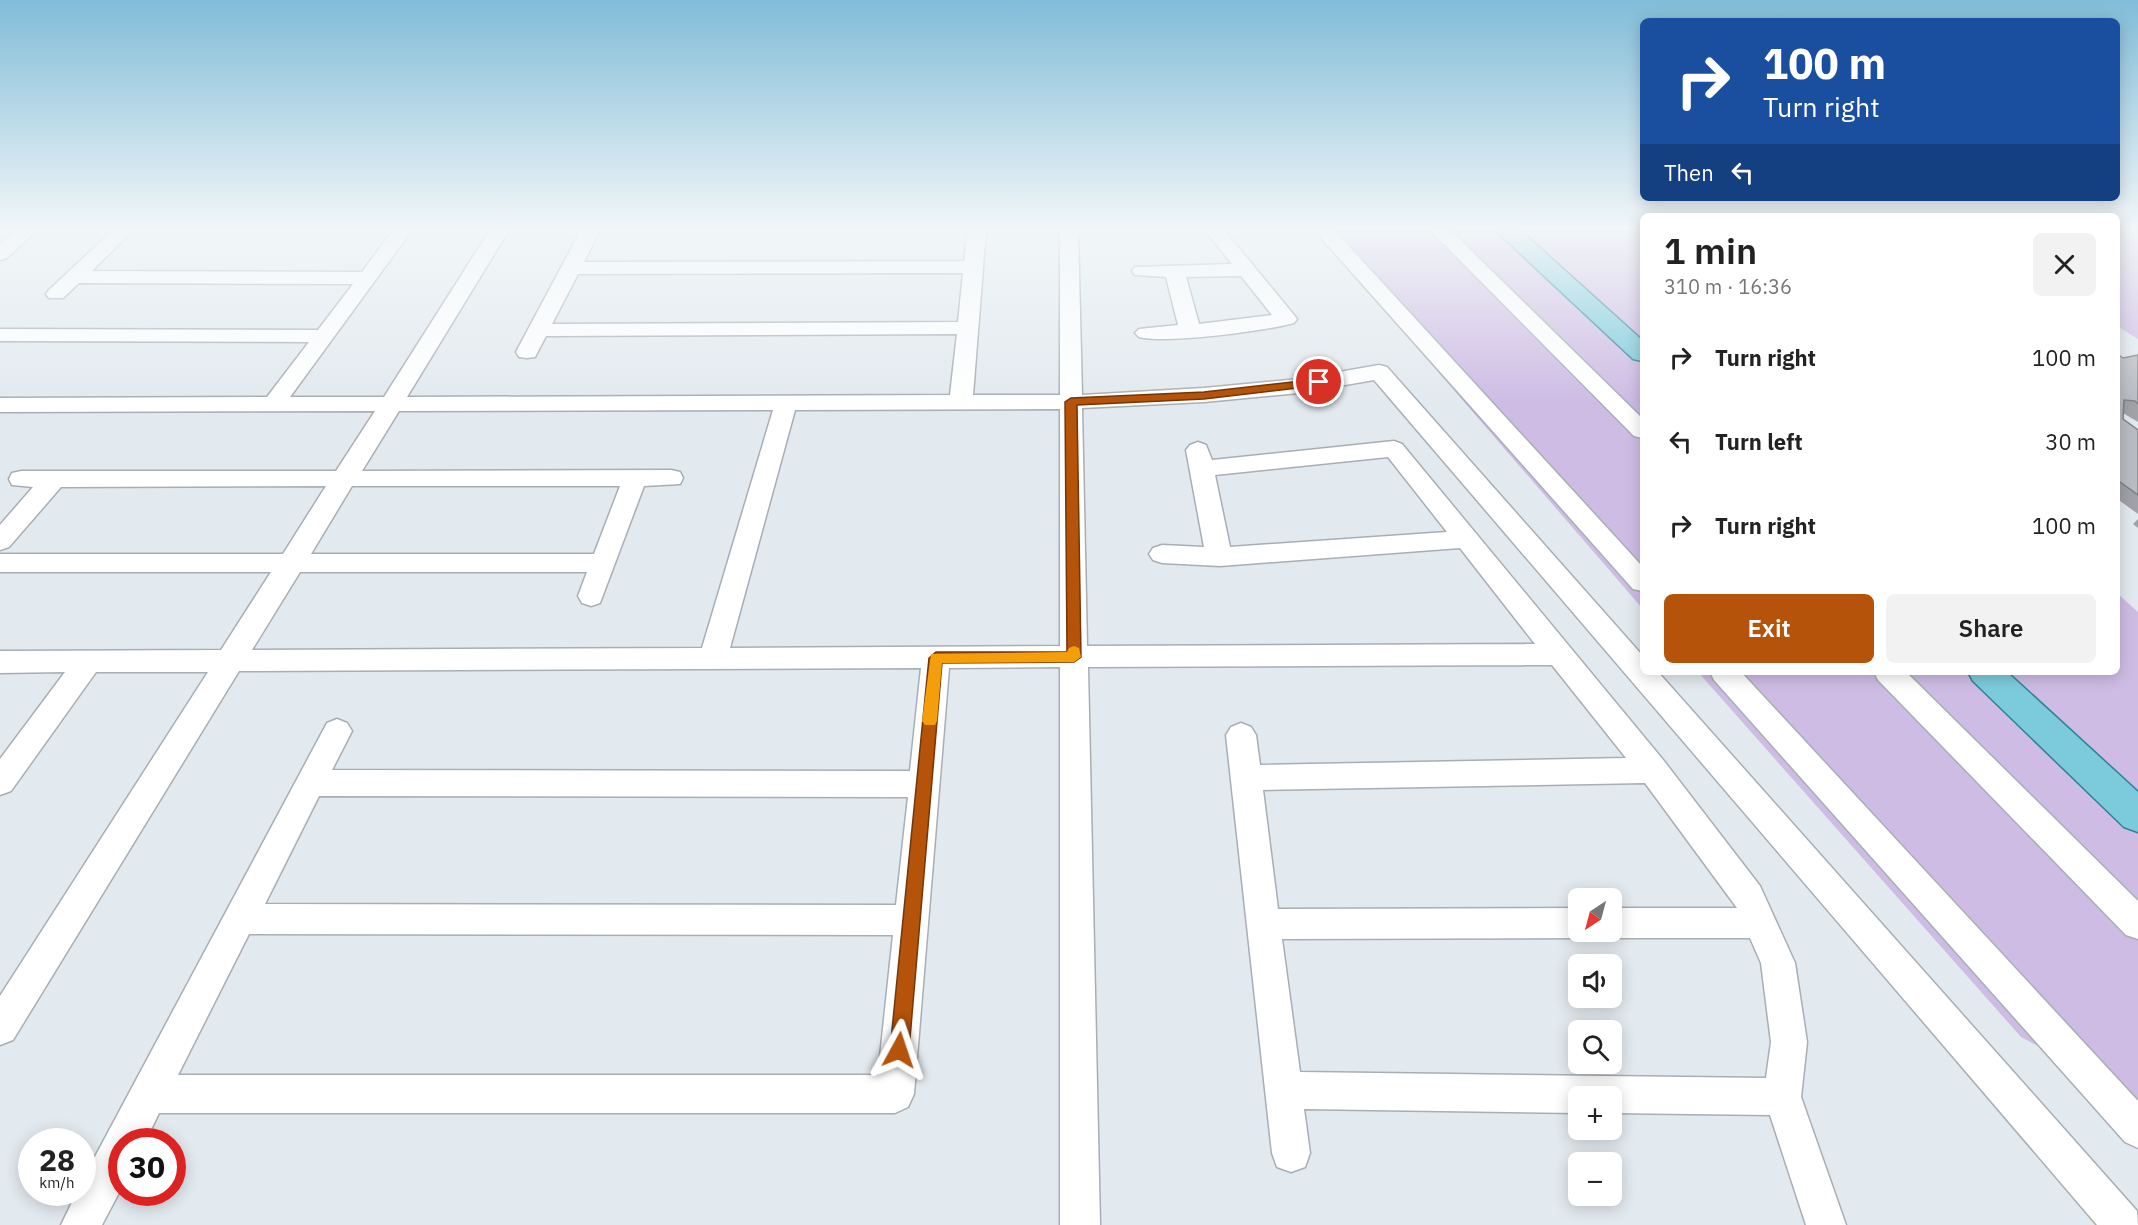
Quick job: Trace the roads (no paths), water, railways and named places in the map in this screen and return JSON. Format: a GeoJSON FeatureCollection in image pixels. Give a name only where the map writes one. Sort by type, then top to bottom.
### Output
{"type":"FeatureCollection","features":[{"type":"Feature","properties":{"kind":"main road"},"geometry":{"type":"LineString","coordinates":[[1569,287],[1640,351]]}},
{"type":"Feature","properties":{"kind":"main road"},"geometry":{"type":"LineString","coordinates":[[1988,675],[2138,816]]}},
{"type":"Feature","properties":{"kind":"street"},"geometry":{"type":"LineString","coordinates":[[56,294],[63,287]]}},
{"type":"Feature","properties":{"kind":"street"},"geometry":{"type":"LineString","coordinates":[[273,405],[360,287]]}},
{"type":"Feature","properties":{"kind":"street"},"geometry":{"type":"LineString","coordinates":[[0,1028],[464,287]]}},
{"type":"Feature","properties":{"kind":"street"},"geometry":{"type":"LineString","coordinates":[[527,352],[561,287]]}},
{"type":"Feature","properties":{"kind":"street"},"geometry":{"type":"LineString","coordinates":[[961,402],[972,287]]}},
{"type":"Feature","properties":{"kind":"street"},"geometry":{"type":"LineString","coordinates":[[1070,287],[1080,1225]]}},
{"type":"Feature","properties":{"kind":"street"},"geometry":{"type":"LineString","coordinates":[[1179,287],[1190,332]]}},
{"type":"Feature","properties":{"kind":"street"},"geometry":{"type":"LineString","coordinates":[[1146,333],[1190,332],[1287,319],[1261,287]]}},
{"type":"Feature","properties":{"kind":"street"},"geometry":{"type":"LineString","coordinates":[[1375,287],[1640,580]]}},
{"type":"Feature","properties":{"kind":"street"},"geometry":{"type":"LineString","coordinates":[[1497,287],[1640,429]]}},
{"type":"Feature","properties":{"kind":"street"},"geometry":{"type":"LineString","coordinates":[[538,330],[968,328]]}},
{"type":"Feature","properties":{"kind":"street"},"geometry":{"type":"LineString","coordinates":[[0,335],[324,336]]}},
{"type":"Feature","properties":{"kind":"street"},"geometry":{"type":"LineString","coordinates":[[0,405],[1071,402],[1204,395],[1287,387],[1379,372],[1640,671]]}},
{"type":"Feature","properties":{"kind":"street"},"geometry":{"type":"LineString","coordinates":[[713,659],[786,403]]}},
{"type":"Feature","properties":{"kind":"street"},"geometry":{"type":"LineString","coordinates":[[1220,557],[1200,460],[1394,449],[1653,770],[1748,896],[1778,963],[1789,1042],[1782,1096],[1826,1225]]}},
{"type":"Feature","properties":{"kind":"street"},"geometry":{"type":"LineString","coordinates":[[591,596],[635,478]]}},
{"type":"Feature","properties":{"kind":"street"},"geometry":{"type":"LineString","coordinates":[[21,479],[670,478]]}},
{"type":"Feature","properties":{"kind":"street"},"geometry":{"type":"LineString","coordinates":[[0,540],[54,479]]}},
{"type":"Feature","properties":{"kind":"street"},"geometry":{"type":"LineString","coordinates":[[1162,554],[1220,557],[1467,539]]}},
{"type":"Feature","properties":{"kind":"street"},"geometry":{"type":"LineString","coordinates":[[0,563],[603,563]]}},
{"type":"Feature","properties":{"kind":"street"},"geometry":{"type":"LineString","coordinates":[[0,662],[1560,654]]}},
{"type":"Feature","properties":{"kind":"street"},"geometry":{"type":"LineString","coordinates":[[148,1094],[895,1094],[936,658]]}},
{"type":"Feature","properties":{"kind":"street"},"geometry":{"type":"LineString","coordinates":[[0,782],[88,662]]}},
{"type":"Feature","properties":{"kind":"street"},"geometry":{"type":"LineString","coordinates":[[1643,675],[2123,1225]]}},
{"type":"Feature","properties":{"kind":"street"},"geometry":{"type":"LineString","coordinates":[[1727,675],[2138,1129]]}},
{"type":"Feature","properties":{"kind":"street"},"geometry":{"type":"LineString","coordinates":[[1891,675],[2138,924]]}},
{"type":"Feature","properties":{"kind":"street"},"geometry":{"type":"LineString","coordinates":[[131,1128],[337,731]]}},
{"type":"Feature","properties":{"kind":"street"},"geometry":{"type":"LineString","coordinates":[[1241,735],[1291,1153]]}},
{"type":"Feature","properties":{"kind":"street"},"geometry":{"type":"LineString","coordinates":[[1246,778],[1653,770]]}},
{"type":"Feature","properties":{"kind":"street"},"geometry":{"type":"LineString","coordinates":[[310,783],[924,784]]}},
{"type":"Feature","properties":{"kind":"street"},"geometry":{"type":"LineString","coordinates":[[239,919],[911,920]]}},
{"type":"Feature","properties":{"kind":"street"},"geometry":{"type":"LineString","coordinates":[[1263,924],[1568,923]]}},
{"type":"Feature","properties":{"kind":"street"},"geometry":{"type":"LineString","coordinates":[[1622,923],[1760,923]]}},
{"type":"Feature","properties":{"kind":"street"},"geometry":{"type":"LineString","coordinates":[[1283,1090],[1782,1096]]}},
{"type":"Feature","properties":{"kind":"street"},"geometry":{"type":"LineString","coordinates":[[81,1225],[108,1173]]}}]}
